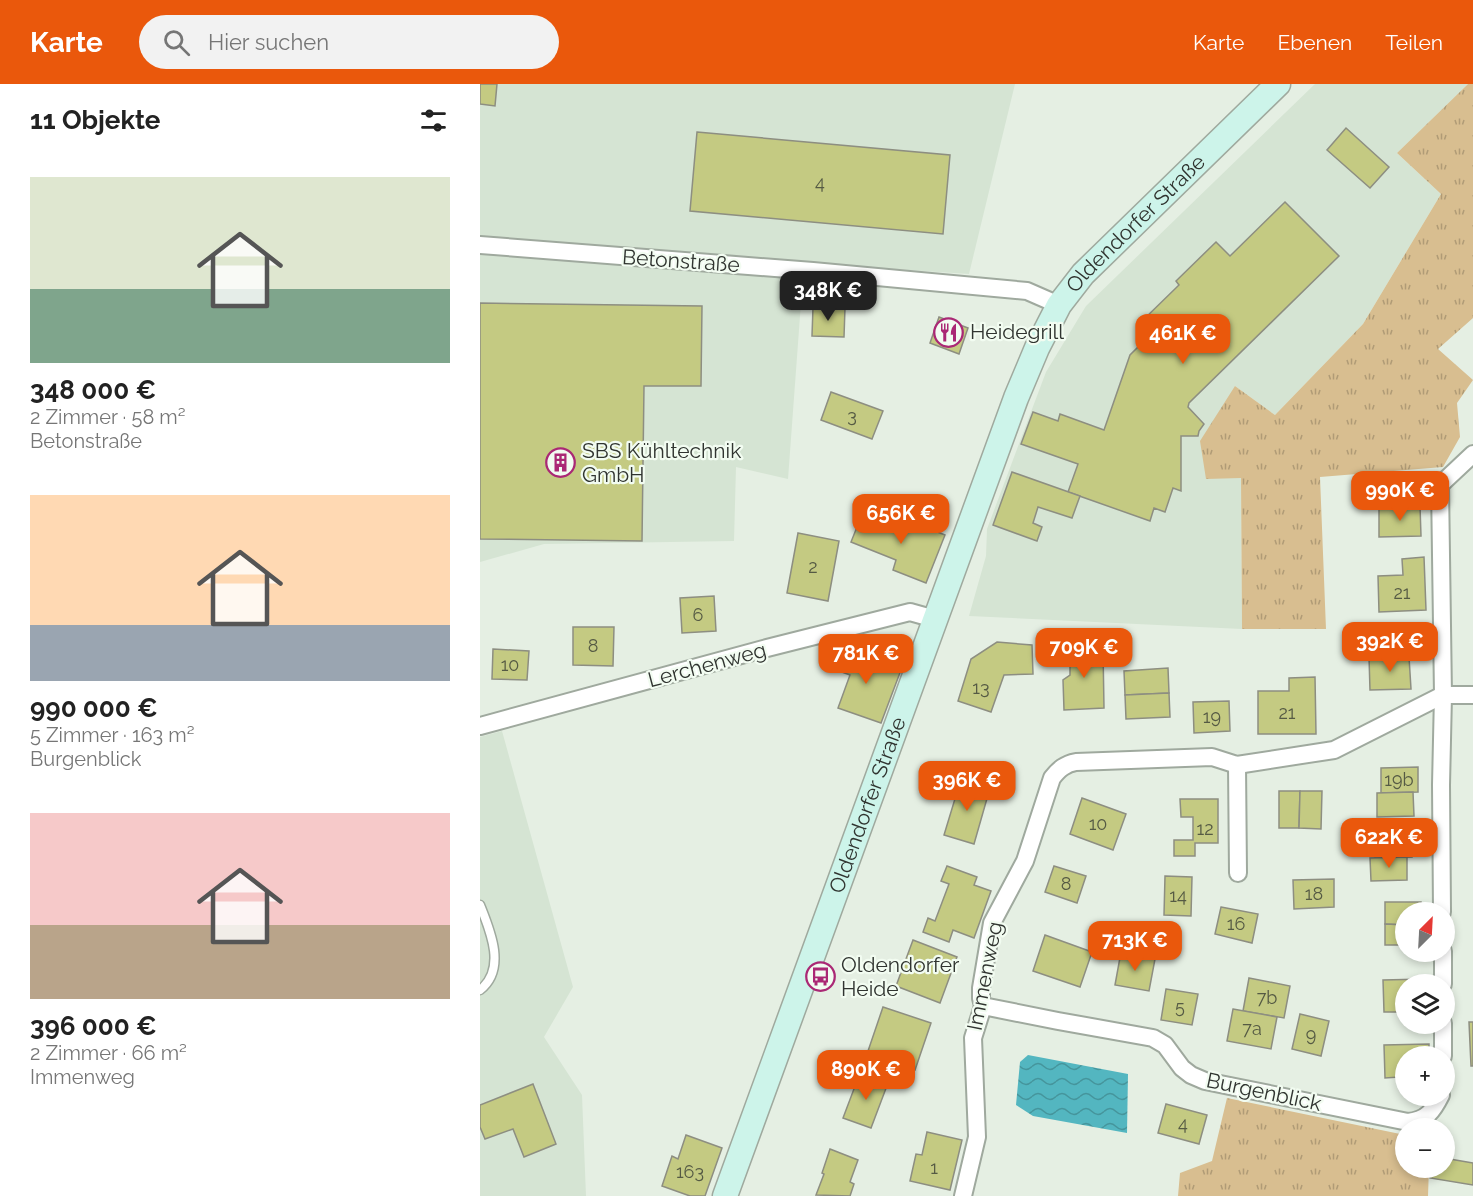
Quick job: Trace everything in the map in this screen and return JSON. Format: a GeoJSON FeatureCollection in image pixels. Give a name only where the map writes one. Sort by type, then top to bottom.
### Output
{"type":"FeatureCollection","features":[{"type":"Feature","properties":{"kind":"main road","name":"Oldendorfer Straße"},"geometry":{"type":"LineString","coordinates":[[725,1196],[1016,398],[1037,348],[1059,304],[1083,274],[1278,84]]}},
{"type":"Feature","properties":{"kind":"street","name":"Betonstraße"},"geometry":{"type":"LineString","coordinates":[[480,245],[813,271],[1027,291],[1059,304]]}},
{"type":"Feature","properties":{"kind":"street"},"geometry":{"type":"LineString","coordinates":[[1442,902],[1443,695],[1440,485],[1473,454]]}},
{"type":"Feature","properties":{"kind":"street","name":"Lerchenweg"},"geometry":{"type":"LineString","coordinates":[[480,726],[767,648],[910,612],[935,619]]}},
{"type":"Feature","properties":{"kind":"street","name":"Immenweg"},"geometry":{"type":"LineString","coordinates":[[963,1196],[977,1137],[973,1038],[983,1005],[981,988],[992,923],[1025,861],[1052,778],[1059,770],[1067,764],[1077,762],[1201,757],[1212,757],[1237,765],[1334,750],[1443,695],[1473,695]]}},
{"type":"Feature","properties":{"kind":"street"},"geometry":{"type":"LineString","coordinates":[[1237,765],[1238,873]]}},
{"type":"Feature","properties":{"kind":"street","name":"Burgenblick"},"geometry":{"type":"LineString","coordinates":[[983,1005],[1058,1022],[1153,1038],[1165,1046],[1191,1076],[1205,1080],[1408,1122],[1426,1117],[1436,1106]]}},
{"type":"Feature","properties":{"kind":"lane"},"geometry":{"type":"LineString","coordinates":[[480,905],[490,931],[495,955],[493,972],[480,990]]}},
{"type":"Feature","properties":{"kind":"shaded area"},"geometry":{"type":"Polygon","coordinates":[[[480,84],[1015,84],[969,274],[817,264],[802,289],[788,479],[736,467],[734,541],[544,544],[480,562],[480,84]]]}},
{"type":"Feature","properties":{"kind":"shaded area"},"geometry":{"type":"Polygon","coordinates":[[[1315,84],[1468,84],[1397,153],[1441,194],[1363,324],[1275,415],[1235,386],[1241,478],[1242,629],[969,616],[986,556],[987,529],[1046,372],[1086,306],[1315,84]]]}},
{"type":"Feature","properties":{"kind":"shaded area"},"geometry":{"type":"Polygon","coordinates":[[[502,731],[573,987],[544,1037],[582,1095],[586,1196],[480,1196],[480,737],[502,731]]]}},
{"type":"Feature","properties":{"kind":"green space"},"geometry":{"type":"Polygon","coordinates":[[[1468,84],[1473,84],[1473,318],[1438,349],[1473,380],[1457,403],[1460,437],[1443,467],[1320,477],[1326,629],[1242,629],[1241,478],[1206,479],[1200,441],[1235,386],[1275,415],[1363,324],[1441,194],[1397,153],[1468,84]]]}},
{"type":"Feature","properties":{"kind":"green space"},"geometry":{"type":"Polygon","coordinates":[[[1227,1098],[1395,1133],[1395,1178],[1429,1178],[1428,1196],[1178,1196],[1180,1173],[1212,1161],[1227,1098]]]}},
{"type":"Feature","properties":{"kind":"water"},"geometry":{"type":"Polygon","coordinates":[[[1028,1055],[1128,1074],[1127,1133],[1033,1116],[1016,1105],[1020,1062],[1028,1055]]]}},
{"type":"Feature","properties":{"kind":"building"},"geometry":{"type":"Polygon","coordinates":[[[480,84],[497,84],[495,106],[480,104],[480,84]]]}},
{"type":"Feature","properties":{"kind":"building"},"geometry":{"type":"Polygon","coordinates":[[[1346,128],[1389,167],[1370,188],[1327,150],[1346,128]]]}},
{"type":"Feature","properties":{"kind":"building"},"geometry":{"type":"Polygon","coordinates":[[[697,132],[950,155],[943,234],[690,211],[697,132]]]}},
{"type":"Feature","properties":{"kind":"building"},"geometry":{"type":"Polygon","coordinates":[[[1285,202],[1339,256],[1189,403],[1188,407],[1204,424],[1198,436],[1181,436],[1181,491],[1173,488],[1165,512],[1154,508],[1150,521],[1068,492],[1078,464],[1021,444],[1033,412],[1058,421],[1060,414],[1104,430],[1130,355],[1150,335],[1139,324],[1179,285],[1176,281],[1216,242],[1230,256],[1285,202]]]}},
{"type":"Feature","properties":{"kind":"building","name":"SBS Kühltechnik GmbH"},"geometry":{"type":"Polygon","coordinates":[[[480,303],[702,306],[701,386],[644,386],[642,541],[480,539],[480,303]]]}},
{"type":"Feature","properties":{"kind":"building"},"geometry":{"type":"Polygon","coordinates":[[[813,307],[845,308],[844,337],[812,336],[813,307]]]}},
{"type":"Feature","properties":{"kind":"building"},"geometry":{"type":"Polygon","coordinates":[[[939,317],[968,328],[959,354],[930,343],[939,317]]]}},
{"type":"Feature","properties":{"kind":"building"},"geometry":{"type":"Polygon","coordinates":[[[831,392],[883,411],[872,439],[821,420],[831,392]]]}},
{"type":"Feature","properties":{"kind":"building"},"geometry":{"type":"Polygon","coordinates":[[[1012,472],[1080,496],[1072,518],[1038,507],[1033,523],[1042,527],[1037,541],[993,525],[1012,472]]]}},
{"type":"Feature","properties":{"kind":"building"},"geometry":{"type":"Polygon","coordinates":[[[1420,506],[1421,536],[1379,537],[1379,507],[1420,506]]]}},
{"type":"Feature","properties":{"kind":"building"},"geometry":{"type":"Polygon","coordinates":[[[863,512],[907,529],[910,521],[945,535],[926,583],[893,570],[896,560],[851,542],[863,512]]]}},
{"type":"Feature","properties":{"kind":"building"},"geometry":{"type":"Polygon","coordinates":[[[798,533],[839,541],[828,601],[787,593],[798,533]]]}},
{"type":"Feature","properties":{"kind":"building"},"geometry":{"type":"Polygon","coordinates":[[[1424,557],[1426,610],[1379,612],[1378,576],[1403,575],[1402,559],[1424,557]]]}},
{"type":"Feature","properties":{"kind":"building"},"geometry":{"type":"Polygon","coordinates":[[[714,596],[716,631],[682,633],[680,598],[714,596]]]}},
{"type":"Feature","properties":{"kind":"building"},"geometry":{"type":"Polygon","coordinates":[[[573,627],[614,627],[613,666],[573,665],[573,627]]]}},
{"type":"Feature","properties":{"kind":"building"},"geometry":{"type":"Polygon","coordinates":[[[997,642],[1032,645],[1033,674],[1004,675],[991,712],[958,701],[971,659],[997,642]]]}},
{"type":"Feature","properties":{"kind":"building"},"geometry":{"type":"Polygon","coordinates":[[[838,647],[901,670],[881,723],[838,708],[850,675],[831,668],[838,647]]]}},
{"type":"Feature","properties":{"kind":"building"},"geometry":{"type":"Polygon","coordinates":[[[493,649],[529,651],[527,680],[492,679],[493,649]]]}},
{"type":"Feature","properties":{"kind":"building"},"geometry":{"type":"Polygon","coordinates":[[[1064,649],[1103,649],[1104,708],[1064,710],[1063,680],[1070,675],[1070,664],[1063,662],[1064,649]]]}},
{"type":"Feature","properties":{"kind":"building"},"geometry":{"type":"Polygon","coordinates":[[[1369,657],[1409,657],[1411,689],[1370,690],[1369,657]]]}},
{"type":"Feature","properties":{"kind":"building"},"geometry":{"type":"Polygon","coordinates":[[[1168,668],[1169,693],[1125,695],[1124,671],[1168,668]]]}},
{"type":"Feature","properties":{"kind":"building"},"geometry":{"type":"Polygon","coordinates":[[[1315,677],[1316,734],[1258,734],[1258,691],[1289,691],[1289,678],[1315,677]]]}},
{"type":"Feature","properties":{"kind":"building"},"geometry":{"type":"Polygon","coordinates":[[[1169,693],[1170,717],[1126,719],[1125,695],[1169,693]]]}},
{"type":"Feature","properties":{"kind":"building"},"geometry":{"type":"Polygon","coordinates":[[[1229,701],[1230,731],[1194,733],[1193,702],[1229,701]]]}},
{"type":"Feature","properties":{"kind":"building"},"geometry":{"type":"Polygon","coordinates":[[[1418,767],[1418,792],[1381,793],[1381,768],[1418,767]]]}},
{"type":"Feature","properties":{"kind":"building"},"geometry":{"type":"Polygon","coordinates":[[[961,779],[990,788],[974,844],[944,835],[961,779]]]}},
{"type":"Feature","properties":{"kind":"building"},"geometry":{"type":"Polygon","coordinates":[[[1279,791],[1300,791],[1299,828],[1279,828],[1279,791]]]}},
{"type":"Feature","properties":{"kind":"building"},"geometry":{"type":"Polygon","coordinates":[[[1300,791],[1322,791],[1321,829],[1299,828],[1300,791]]]}},
{"type":"Feature","properties":{"kind":"building"},"geometry":{"type":"Polygon","coordinates":[[[1413,792],[1414,816],[1377,817],[1377,793],[1413,792]]]}},
{"type":"Feature","properties":{"kind":"building"},"geometry":{"type":"Polygon","coordinates":[[[1082,798],[1126,814],[1113,850],[1070,834],[1082,798]]]}},
{"type":"Feature","properties":{"kind":"building"},"geometry":{"type":"Polygon","coordinates":[[[1180,799],[1218,799],[1218,843],[1195,843],[1195,856],[1174,856],[1174,840],[1193,840],[1193,817],[1181,817],[1180,799]]]}},
{"type":"Feature","properties":{"kind":"building"},"geometry":{"type":"Polygon","coordinates":[[[1411,831],[1412,857],[1375,858],[1375,832],[1411,831]]]}},
{"type":"Feature","properties":{"kind":"building"},"geometry":{"type":"Polygon","coordinates":[[[1407,857],[1407,880],[1371,881],[1370,858],[1407,857]]]}},
{"type":"Feature","properties":{"kind":"building"},"geometry":{"type":"Polygon","coordinates":[[[947,866],[977,877],[974,885],[991,891],[974,938],[953,930],[949,942],[923,932],[928,918],[935,921],[949,884],[941,881],[947,866]]]}},
{"type":"Feature","properties":{"kind":"building"},"geometry":{"type":"Polygon","coordinates":[[[1054,866],[1086,876],[1077,903],[1045,892],[1054,866]]]}},
{"type":"Feature","properties":{"kind":"building"},"geometry":{"type":"Polygon","coordinates":[[[1165,876],[1192,877],[1191,916],[1164,915],[1165,876]]]}},
{"type":"Feature","properties":{"kind":"building"},"geometry":{"type":"Polygon","coordinates":[[[1334,879],[1334,907],[1294,909],[1293,880],[1334,879]]]}},
{"type":"Feature","properties":{"kind":"building"},"geometry":{"type":"Polygon","coordinates":[[[1385,902],[1395,902],[1395,924],[1385,924],[1385,902]]]}},
{"type":"Feature","properties":{"kind":"building"},"geometry":{"type":"Polygon","coordinates":[[[1221,907],[1258,914],[1252,943],[1215,934],[1221,907]]]}},
{"type":"Feature","properties":{"kind":"building"},"geometry":{"type":"Polygon","coordinates":[[[1385,924],[1395,924],[1395,945],[1385,945],[1385,924]]]}},
{"type":"Feature","properties":{"kind":"building"},"geometry":{"type":"Polygon","coordinates":[[[1045,935],[1092,952],[1080,987],[1033,971],[1045,935]]]}},
{"type":"Feature","properties":{"kind":"building"},"geometry":{"type":"Polygon","coordinates":[[[913,940],[957,957],[940,1003],[896,986],[913,940]]]}},
{"type":"Feature","properties":{"kind":"building"},"geometry":{"type":"Polygon","coordinates":[[[1121,952],[1155,959],[1149,991],[1115,985],[1121,952]]]}},
{"type":"Feature","properties":{"kind":"building"},"geometry":{"type":"Polygon","coordinates":[[[1249,978],[1290,986],[1284,1018],[1243,1011],[1249,978]]]}},
{"type":"Feature","properties":{"kind":"building"},"geometry":{"type":"Polygon","coordinates":[[[1383,980],[1395,980],[1395,1012],[1384,1012],[1383,980]]]}},
{"type":"Feature","properties":{"kind":"building"},"geometry":{"type":"Polygon","coordinates":[[[1166,989],[1198,994],[1192,1025],[1161,1020],[1166,989]]]}},
{"type":"Feature","properties":{"kind":"building"},"geometry":{"type":"Polygon","coordinates":[[[883,1007],[931,1023],[915,1070],[867,1054],[883,1007]]]}},
{"type":"Feature","properties":{"kind":"building"},"geometry":{"type":"Polygon","coordinates":[[[1233,1009],[1277,1017],[1271,1049],[1227,1041],[1233,1009]]]}},
{"type":"Feature","properties":{"kind":"building"},"geometry":{"type":"Polygon","coordinates":[[[1300,1014],[1329,1021],[1321,1056],[1292,1049],[1300,1014]]]}},
{"type":"Feature","properties":{"kind":"building"},"geometry":{"type":"Polygon","coordinates":[[[1469,1022],[1473,1022],[1473,1066],[1471,1066],[1469,1022]]]}},
{"type":"Feature","properties":{"kind":"building"},"geometry":{"type":"Polygon","coordinates":[[[1429,1044],[1429,1046],[1395,1046],[1395,1077],[1385,1078],[1384,1045],[1429,1044]]]}},
{"type":"Feature","properties":{"kind":"building"},"geometry":{"type":"Polygon","coordinates":[[[860,1073],[888,1083],[871,1128],[843,1118],[860,1073]]]}},
{"type":"Feature","properties":{"kind":"building"},"geometry":{"type":"Polygon","coordinates":[[[533,1084],[556,1144],[524,1157],[513,1129],[485,1139],[480,1127],[480,1105],[533,1084]]]}},
{"type":"Feature","properties":{"kind":"building"},"geometry":{"type":"Polygon","coordinates":[[[1166,1104],[1207,1115],[1199,1144],[1158,1133],[1166,1104]]]}},
{"type":"Feature","properties":{"kind":"building"},"geometry":{"type":"Polygon","coordinates":[[[927,1132],[962,1140],[950,1190],[910,1181],[916,1154],[922,1155],[927,1132]]]}},
{"type":"Feature","properties":{"kind":"building"},"geometry":{"type":"Polygon","coordinates":[[[686,1135],[722,1148],[705,1196],[690,1196],[662,1186],[672,1156],[678,1159],[686,1135]]]}},
{"type":"Feature","properties":{"kind":"building"},"geometry":{"type":"Polygon","coordinates":[[[830,1149],[858,1160],[850,1182],[854,1184],[850,1196],[816,1195],[830,1149]]]}},
{"type":"Feature","properties":{"kind":"building"},"geometry":{"type":"Polygon","coordinates":[[[1455,1160],[1473,1163],[1473,1185],[1430,1178],[1455,1178],[1455,1160]]]}},
{"type":"Feature","properties":{"kind":"place","name":"Heidegrill"},"geometry":{"type":"Point","coordinates":[949,332]}},
{"type":"Feature","properties":{"kind":"place","name":"SBS Kühltechnik GmbH"},"geometry":{"type":"Point","coordinates":[561,463]}},
{"type":"Feature","properties":{"kind":"place","name":"Oldendorfer Heide"},"geometry":{"type":"Point","coordinates":[820,977]}}]}
